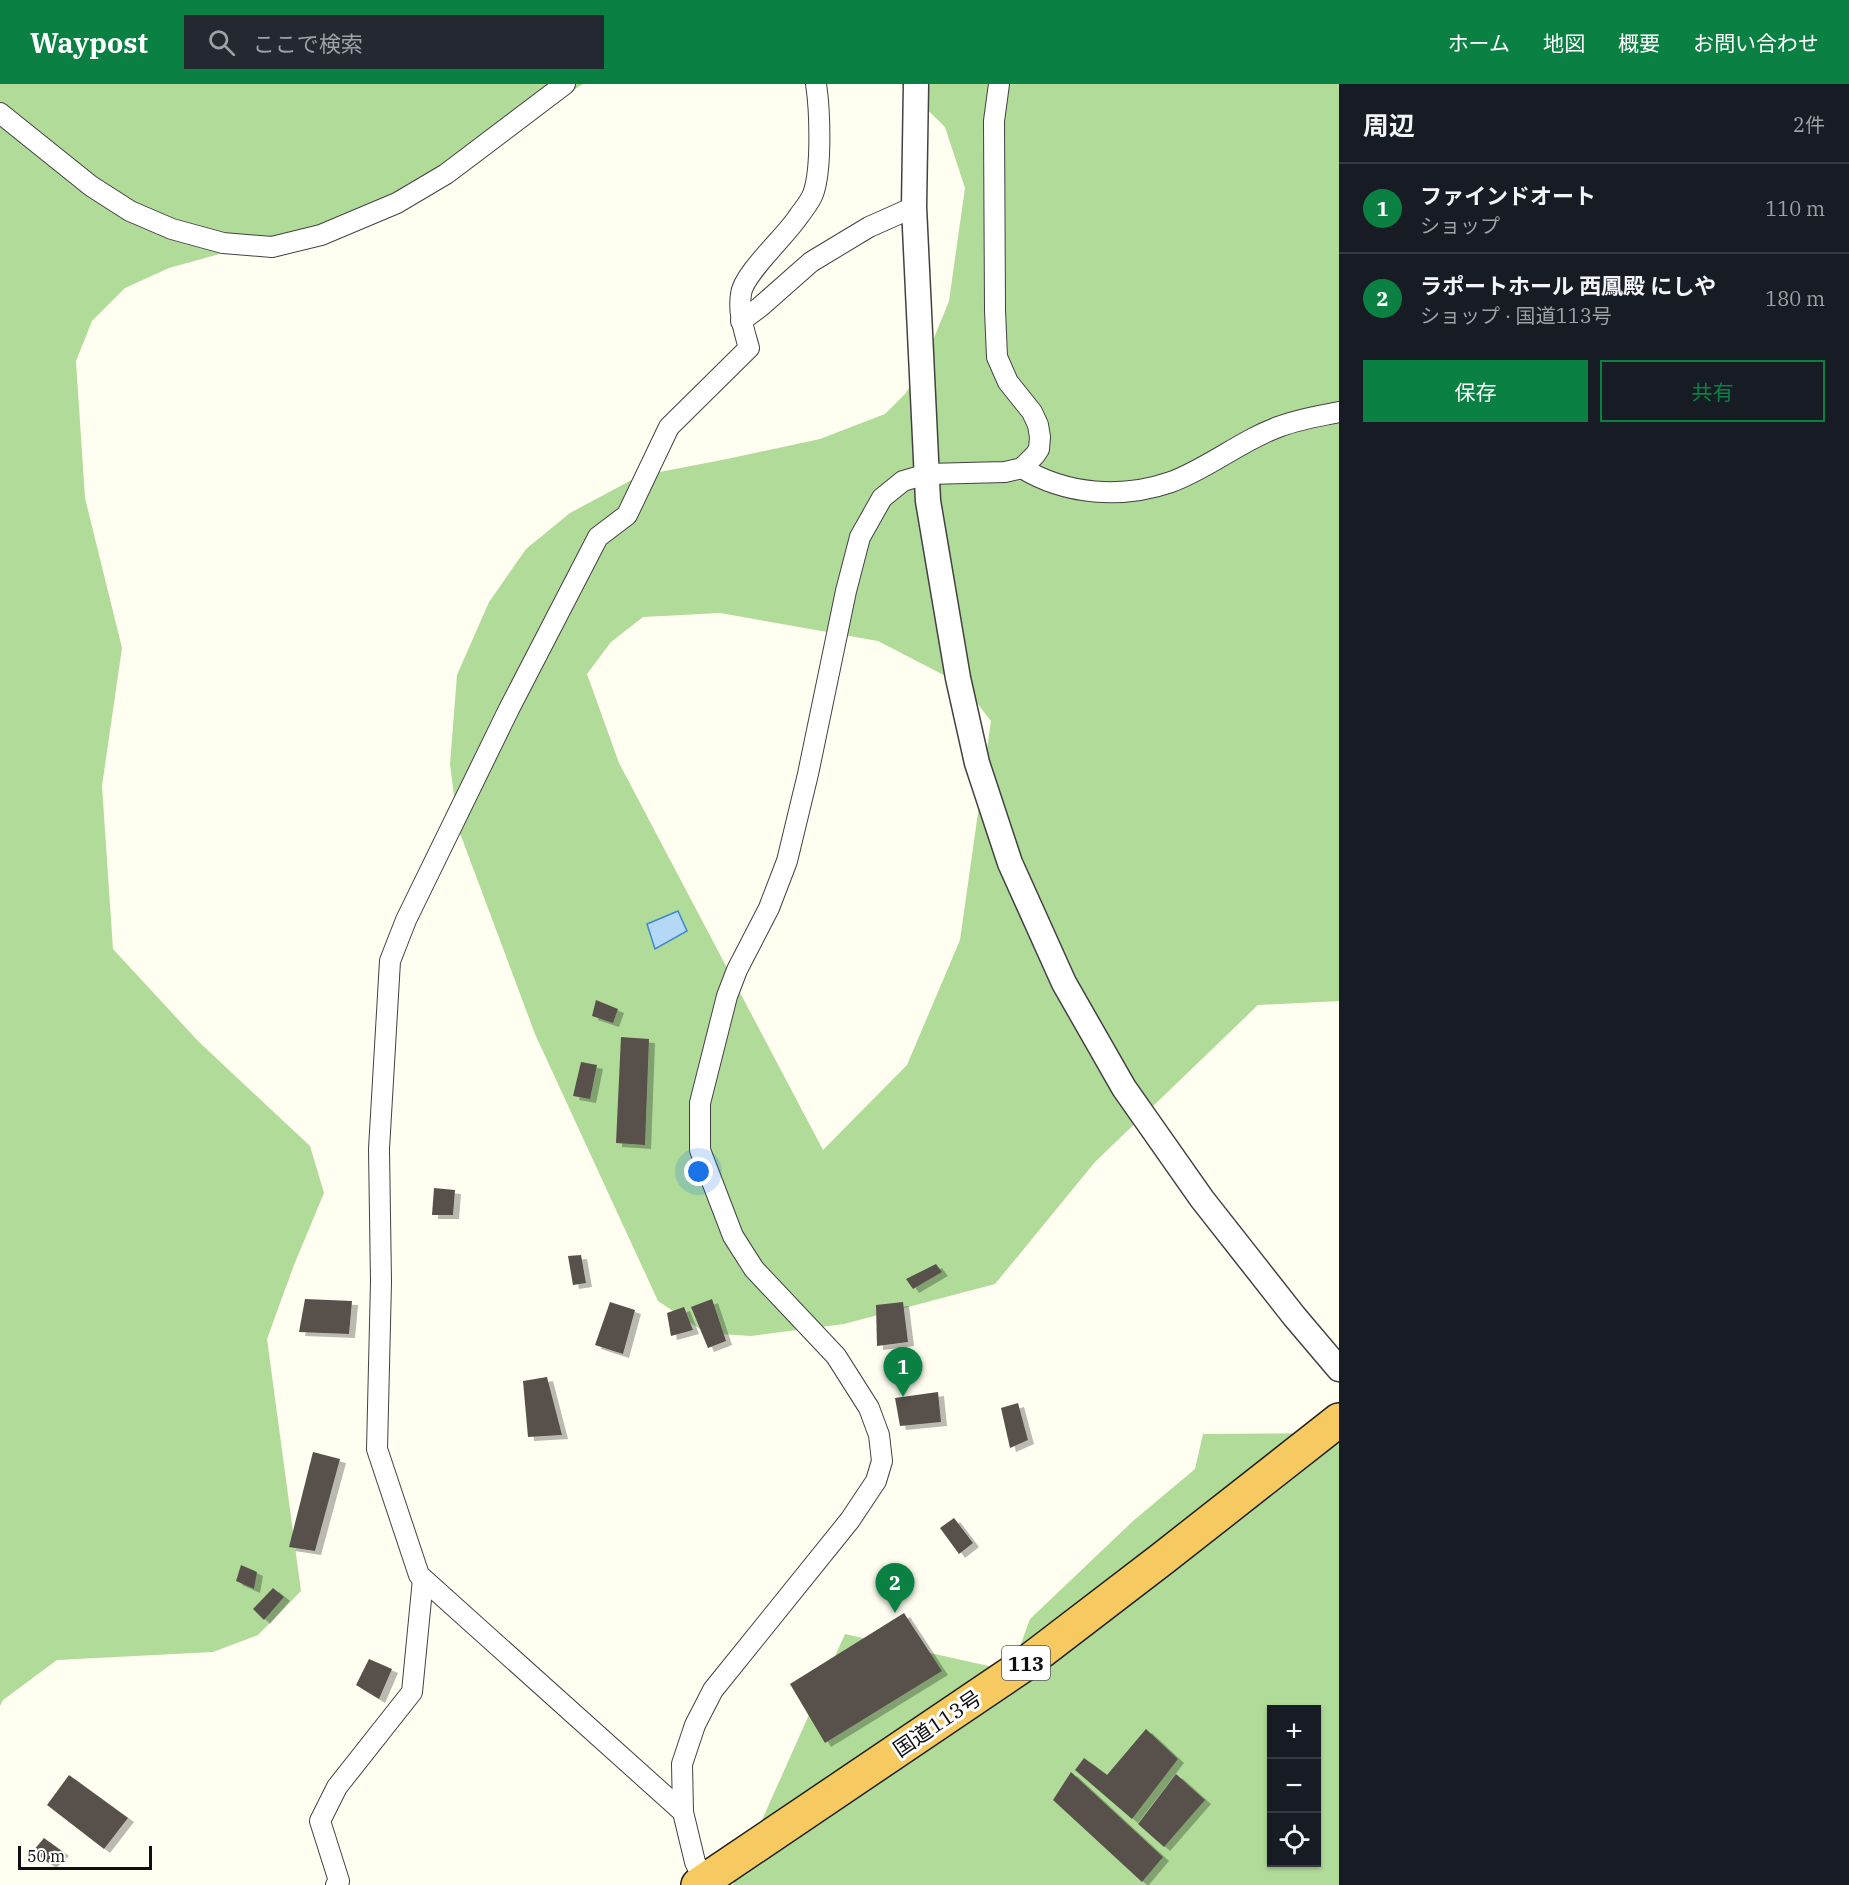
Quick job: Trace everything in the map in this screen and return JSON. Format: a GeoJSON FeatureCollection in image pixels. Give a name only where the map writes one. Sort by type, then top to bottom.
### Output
{"type":"FeatureCollection","features":[{"type":"Feature","properties":{"kind":"highway","name":"国道113号"},"geometry":{"type":"LineString","coordinates":[[703,1884],[1025,1664],[1339,1420]]}},
{"type":"Feature","properties":{"kind":"street"},"geometry":{"type":"LineString","coordinates":[[0,114],[91,186],[130,211],[172,229],[223,243],[272,247],[321,236],[397,202],[446,174],[565,84]]}},
{"type":"Feature","properties":{"kind":"street"},"geometry":{"type":"LineString","coordinates":[[683,1812],[419,1575],[377,1449],[381,1282],[379,1149],[390,961],[406,921],[504,720],[598,537],[627,515],[669,427],[749,348],[741,321],[741,292],[753,272],[793,225],[813,196],[817,177],[819,103],[816,84]]}},
{"type":"Feature","properties":{"kind":"street"},"geometry":{"type":"LineString","coordinates":[[916,84],[914,207],[928,501],[943,598],[977,763],[1010,863],[1064,984],[1124,1088],[1196,1190],[1294,1316],[1339,1369]]}},
{"type":"Feature","properties":{"kind":"street"},"geometry":{"type":"LineString","coordinates":[[703,1884],[695,1862],[683,1812],[682,1764],[695,1725],[713,1690],[850,1521],[876,1481],[882,1461],[879,1435],[869,1408],[836,1356],[754,1269],[733,1236],[700,1150],[700,1103],[727,996],[787,861],[860,537],[882,498],[903,481],[927,474],[991,474],[1022,468],[1039,449],[1038,425],[1032,412],[1008,382],[997,357],[994,121],[999,84]]}},
{"type":"Feature","properties":{"kind":"street"},"geometry":{"type":"LineString","coordinates":[[741,321],[760,308],[812,262],[869,227],[914,207]]}},
{"type":"Feature","properties":{"kind":"street"},"geometry":{"type":"LineString","coordinates":[[1022,468],[1038,478],[1072,489],[1092,492],[1139,489],[1171,482],[1280,426],[1339,412]]}},
{"type":"Feature","properties":{"kind":"street"},"geometry":{"type":"LineString","coordinates":[[336,1885],[339,1881],[320,1821],[337,1786],[412,1692],[423,1579]]}},
{"type":"Feature","properties":{"kind":"green space"},"geometry":{"type":"Polygon","coordinates":[[[0,84],[583,84],[399,198],[335,222],[169,268],[125,288],[92,321],[76,361],[85,498],[122,648],[102,786],[113,949],[198,1041],[310,1146],[324,1193],[267,1339],[301,1591],[258,1635],[213,1652],[57,1660],[3,1700],[0,1706],[0,84]]]}},
{"type":"Feature","properties":{"kind":"green space"},"geometry":{"type":"Polygon","coordinates":[[[901,84],[1339,84],[1339,1001],[1258,1005],[1095,1162],[995,1284],[844,1324],[751,1336],[706,1333],[658,1301],[535,1034],[458,828],[450,764],[457,675],[489,602],[526,549],[570,513],[639,476],[820,439],[885,414],[905,394],[921,370],[949,301],[965,188],[945,127],[901,84]],[[720,613],[643,617],[611,642],[587,674],[619,763],[823,1150],[907,1065],[960,940],[991,721],[963,685],[878,641],[720,613]]]}},
{"type":"Feature","properties":{"kind":"green space"},"geometry":{"type":"Polygon","coordinates":[[[1339,1433],[1339,1885],[733,1885],[845,1634],[1011,1671],[1030,1619],[1133,1521],[1195,1469],[1203,1434],[1339,1433]]]}},
{"type":"Feature","properties":{"kind":"water"},"geometry":{"type":"Polygon","coordinates":[[[678,911],[687,931],[655,949],[647,924],[678,911]]]}},
{"type":"Feature","properties":{"kind":"building"},"geometry":{"type":"Polygon","coordinates":[[[596,1000],[618,1009],[613,1023],[592,1016],[596,1000]]]}},
{"type":"Feature","properties":{"kind":"building"},"geometry":{"type":"Polygon","coordinates":[[[621,1037],[649,1039],[645,1145],[616,1143],[621,1037]]]}},
{"type":"Feature","properties":{"kind":"building"},"geometry":{"type":"Polygon","coordinates":[[[581,1062],[597,1065],[590,1099],[573,1096],[581,1062]]]}},
{"type":"Feature","properties":{"kind":"building"},"geometry":{"type":"Polygon","coordinates":[[[434,1188],[455,1190],[453,1215],[432,1215],[434,1188]]]}},
{"type":"Feature","properties":{"kind":"building"},"geometry":{"type":"Polygon","coordinates":[[[581,1255],[586,1283],[573,1285],[568,1256],[581,1255]]]}},
{"type":"Feature","properties":{"kind":"building"},"geometry":{"type":"Polygon","coordinates":[[[936,1264],[942,1272],[913,1289],[906,1279],[936,1264]]]}},
{"type":"Feature","properties":{"kind":"building"},"geometry":{"type":"Polygon","coordinates":[[[305,1299],[352,1301],[349,1334],[299,1332],[305,1299]]]}},
{"type":"Feature","properties":{"kind":"building"},"geometry":{"type":"Polygon","coordinates":[[[712,1299],[726,1341],[708,1348],[691,1307],[712,1299]]]}},
{"type":"Feature","properties":{"kind":"building"},"geometry":{"type":"Polygon","coordinates":[[[610,1302],[635,1310],[623,1354],[595,1345],[610,1302]]]}},
{"type":"Feature","properties":{"kind":"building"},"geometry":{"type":"Polygon","coordinates":[[[903,1302],[908,1342],[877,1346],[876,1305],[903,1302]]]}},
{"type":"Feature","properties":{"kind":"building"},"geometry":{"type":"Polygon","coordinates":[[[684,1307],[693,1330],[671,1336],[667,1313],[684,1307]]]}},
{"type":"Feature","properties":{"kind":"building"},"geometry":{"type":"Polygon","coordinates":[[[547,1377],[562,1435],[528,1437],[523,1381],[547,1377]]]}},
{"type":"Feature","properties":{"kind":"building"},"geometry":{"type":"Polygon","coordinates":[[[938,1392],[941,1422],[900,1426],[895,1398],[938,1392]]]}},
{"type":"Feature","properties":{"kind":"building"},"geometry":{"type":"Polygon","coordinates":[[[1018,1403],[1028,1440],[1010,1448],[1001,1408],[1018,1403]]]}},
{"type":"Feature","properties":{"kind":"building"},"geometry":{"type":"Polygon","coordinates":[[[313,1452],[340,1459],[315,1551],[289,1547],[313,1452]]]}},
{"type":"Feature","properties":{"kind":"building"},"geometry":{"type":"Polygon","coordinates":[[[954,1518],[973,1543],[959,1554],[940,1528],[954,1518]]]}},
{"type":"Feature","properties":{"kind":"building"},"geometry":{"type":"Polygon","coordinates":[[[241,1565],[257,1572],[254,1589],[236,1581],[241,1565]]]}},
{"type":"Feature","properties":{"kind":"building"},"geometry":{"type":"Polygon","coordinates":[[[273,1588],[284,1597],[264,1620],[253,1609],[273,1588]]]}},
{"type":"Feature","properties":{"kind":"building"},"geometry":{"type":"Polygon","coordinates":[[[904,1613],[942,1671],[825,1743],[790,1684],[904,1613]]]}},
{"type":"Feature","properties":{"kind":"building"},"geometry":{"type":"Polygon","coordinates":[[[369,1659],[392,1669],[379,1699],[356,1685],[369,1659]]]}},
{"type":"Feature","properties":{"kind":"building"},"geometry":{"type":"Polygon","coordinates":[[[1146,1729],[1178,1759],[1132,1819],[1075,1770],[1084,1758],[1107,1775],[1146,1729]]]}},
{"type":"Feature","properties":{"kind":"building"},"geometry":{"type":"Polygon","coordinates":[[[1071,1772],[1163,1857],[1142,1882],[1053,1800],[1071,1772]]]}},
{"type":"Feature","properties":{"kind":"building"},"geometry":{"type":"Polygon","coordinates":[[[1176,1774],[1205,1800],[1164,1847],[1138,1824],[1176,1774]]]}},
{"type":"Feature","properties":{"kind":"building"},"geometry":{"type":"Polygon","coordinates":[[[69,1775],[128,1818],[104,1849],[47,1805],[69,1775]]]}},
{"type":"Feature","properties":{"kind":"building"},"geometry":{"type":"Polygon","coordinates":[[[44,1838],[63,1852],[50,1864],[33,1851],[44,1838]]]}},
{"type":"Feature","properties":{"kind":"place","name":"ファインドオート"},"geometry":{"type":"Point","coordinates":[903,1397]}},
{"type":"Feature","properties":{"kind":"place","name":"ラポートホール 西鳳殿 にしや"},"geometry":{"type":"Point","coordinates":[895,1613]}}]}
